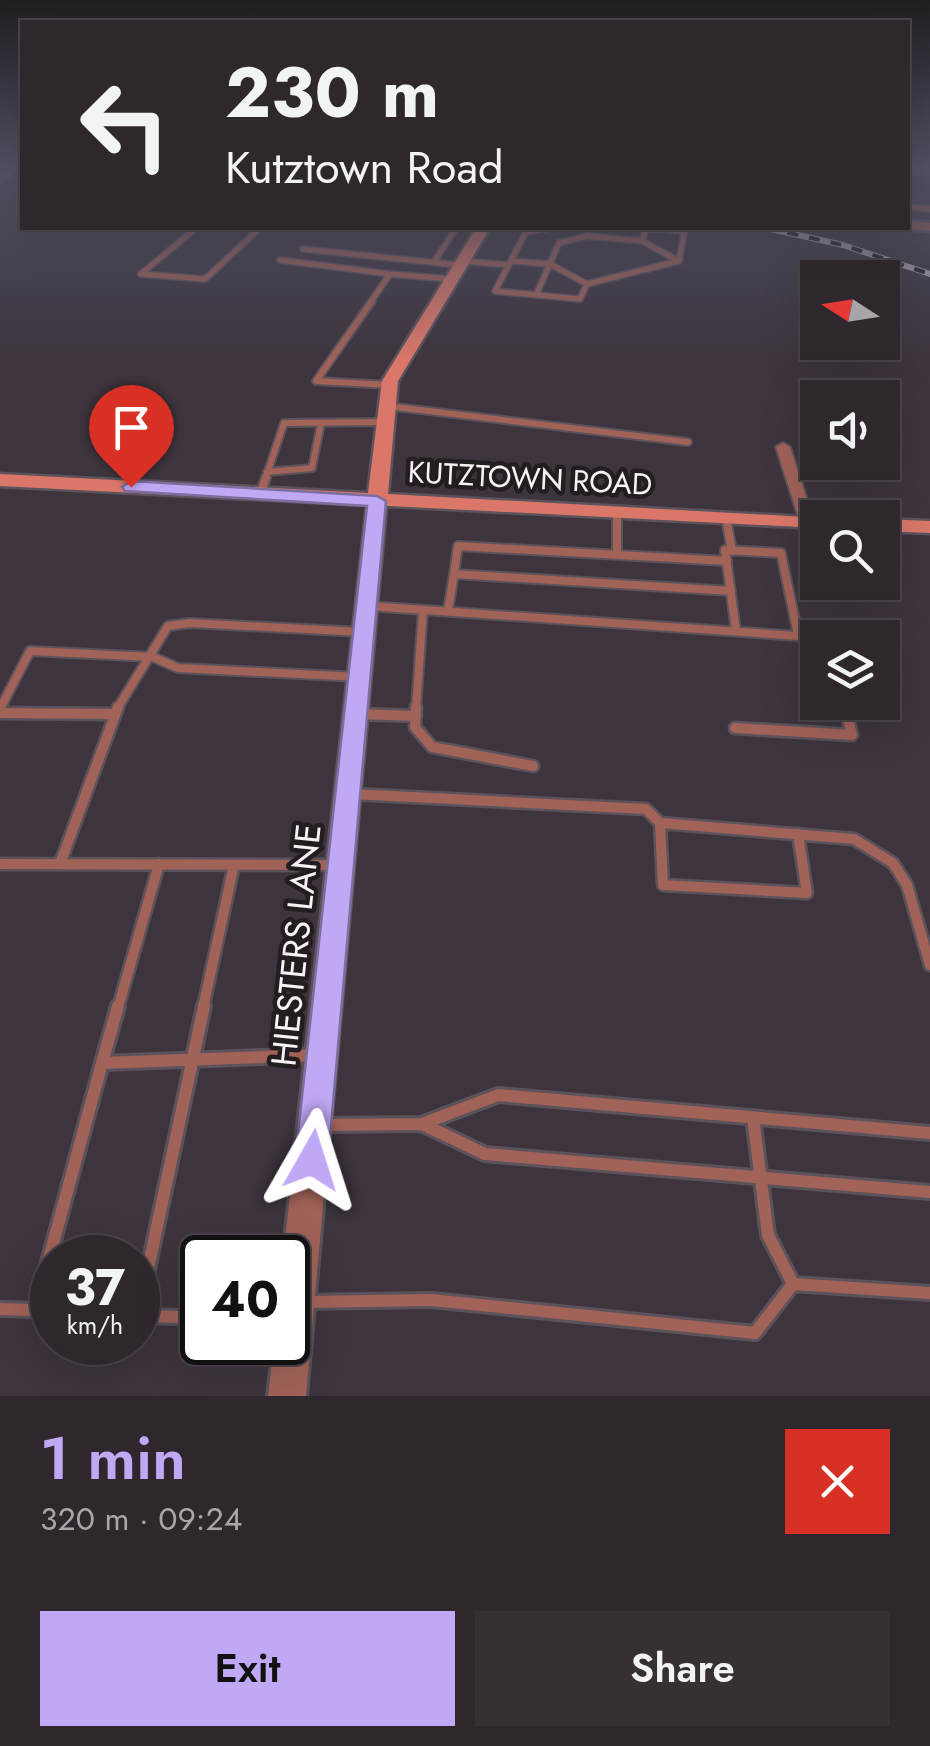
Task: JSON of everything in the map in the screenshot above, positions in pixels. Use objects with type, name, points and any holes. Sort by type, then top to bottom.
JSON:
[{"type":"main road","points":[[377,501],[390,386],[481,231]]},
{"type":"main road","name":"KUTZTOWN ROAD","points":[[0,480],[800,521]]},
{"type":"main road","points":[[900,526],[930,527]]},
{"type":"street","points":[[783,447],[803,500]]},
{"type":"street","name":"HIESTERS LANE","points":[[304,1235],[377,501]]},
{"type":"street","name":"HIESTERS LANE","points":[[287,1396],[290,1365]]},
{"type":"lane","points":[[192,231],[141,274],[205,279],[257,231]]},
{"type":"lane","points":[[434,262],[454,231]]},
{"type":"lane","points":[[531,231],[526,232],[496,291],[580,299],[586,284]]},
{"type":"lane","points":[[556,231],[572,240]]},
{"type":"lane","points":[[642,241],[644,231]]},
{"type":"lane","points":[[678,260],[685,231]]},
{"type":"lane","points":[[280,260],[390,274],[457,269],[555,253],[587,235],[642,241],[678,260]]},
{"type":"lane","points":[[519,247],[528,247],[519,247]]},
{"type":"lane","points":[[303,249],[434,262],[457,269]]},
{"type":"lane","points":[[555,253],[547,249],[586,284]]},
{"type":"lane","points":[[536,295],[555,253]]},
{"type":"lane","points":[[586,284],[678,260]]},
{"type":"lane","points":[[390,274],[316,381],[390,386]]},
{"type":"lane","points":[[260,495],[284,423],[321,423],[386,414],[688,442]]},
{"type":"lane","points":[[268,469],[302,472],[315,455],[321,423]]},
{"type":"lane","points":[[309,435],[319,435]]},
{"type":"lane","points":[[278,436],[290,436]]},
{"type":"lane","points":[[275,445],[287,445]]},
{"type":"lane","points":[[307,445],[316,445]]},
{"type":"lane","points":[[304,455],[315,455]]},
{"type":"lane","points":[[272,456],[286,456]]},
{"type":"lane","points":[[268,469],[283,466]]},
{"type":"lane","points":[[617,512],[617,555]]},
{"type":"lane","points":[[726,518],[732,550]]},
{"type":"lane","points":[[448,611],[458,546],[726,561]]},
{"type":"lane","points":[[60,864],[114,714],[153,657],[168,626],[190,622],[366,619],[423,610],[448,611],[736,631],[798,635],[781,553],[725,550],[736,631]]},
{"type":"lane","points":[[454,574],[730,592]]},
{"type":"lane","points":[[423,610],[414,727],[432,747],[533,766]]},
{"type":"lane","points":[[114,714],[0,711],[30,650],[153,657],[178,668],[362,677]]},
{"type":"lane","points":[[358,714],[416,716]]},
{"type":"lane","points":[[734,728],[852,736],[848,720]]},
{"type":"lane","points":[[350,794],[423,802],[646,810],[660,823],[854,839],[893,863],[907,886],[930,965]]},
{"type":"lane","points":[[660,823],[663,884],[808,893],[798,834]]},
{"type":"lane","points":[[0,864],[342,865]]},
{"type":"lane","points":[[55,1235],[159,864]]},
{"type":"lane","points":[[155,1235],[234,864]]},
{"type":"lane","points":[[102,1063],[323,1055]]},
{"type":"lane","points":[[315,1125],[422,1124],[498,1095],[930,1133]]},
{"type":"lane","points":[[753,1118],[768,1234],[793,1284]]},
{"type":"lane","points":[[422,1124],[485,1154],[930,1192]]},
{"type":"lane","points":[[310,1302],[431,1300],[755,1333],[793,1284]]},
{"type":"lane","points":[[793,1284],[930,1293]]},
{"type":"lane","points":[[0,1308],[30,1310]]},
{"type":"railway","points":[[780,231],[843,245],[930,274]]},
{"type":"route","points":[[131,487],[377,501],[312,1160]]}]
